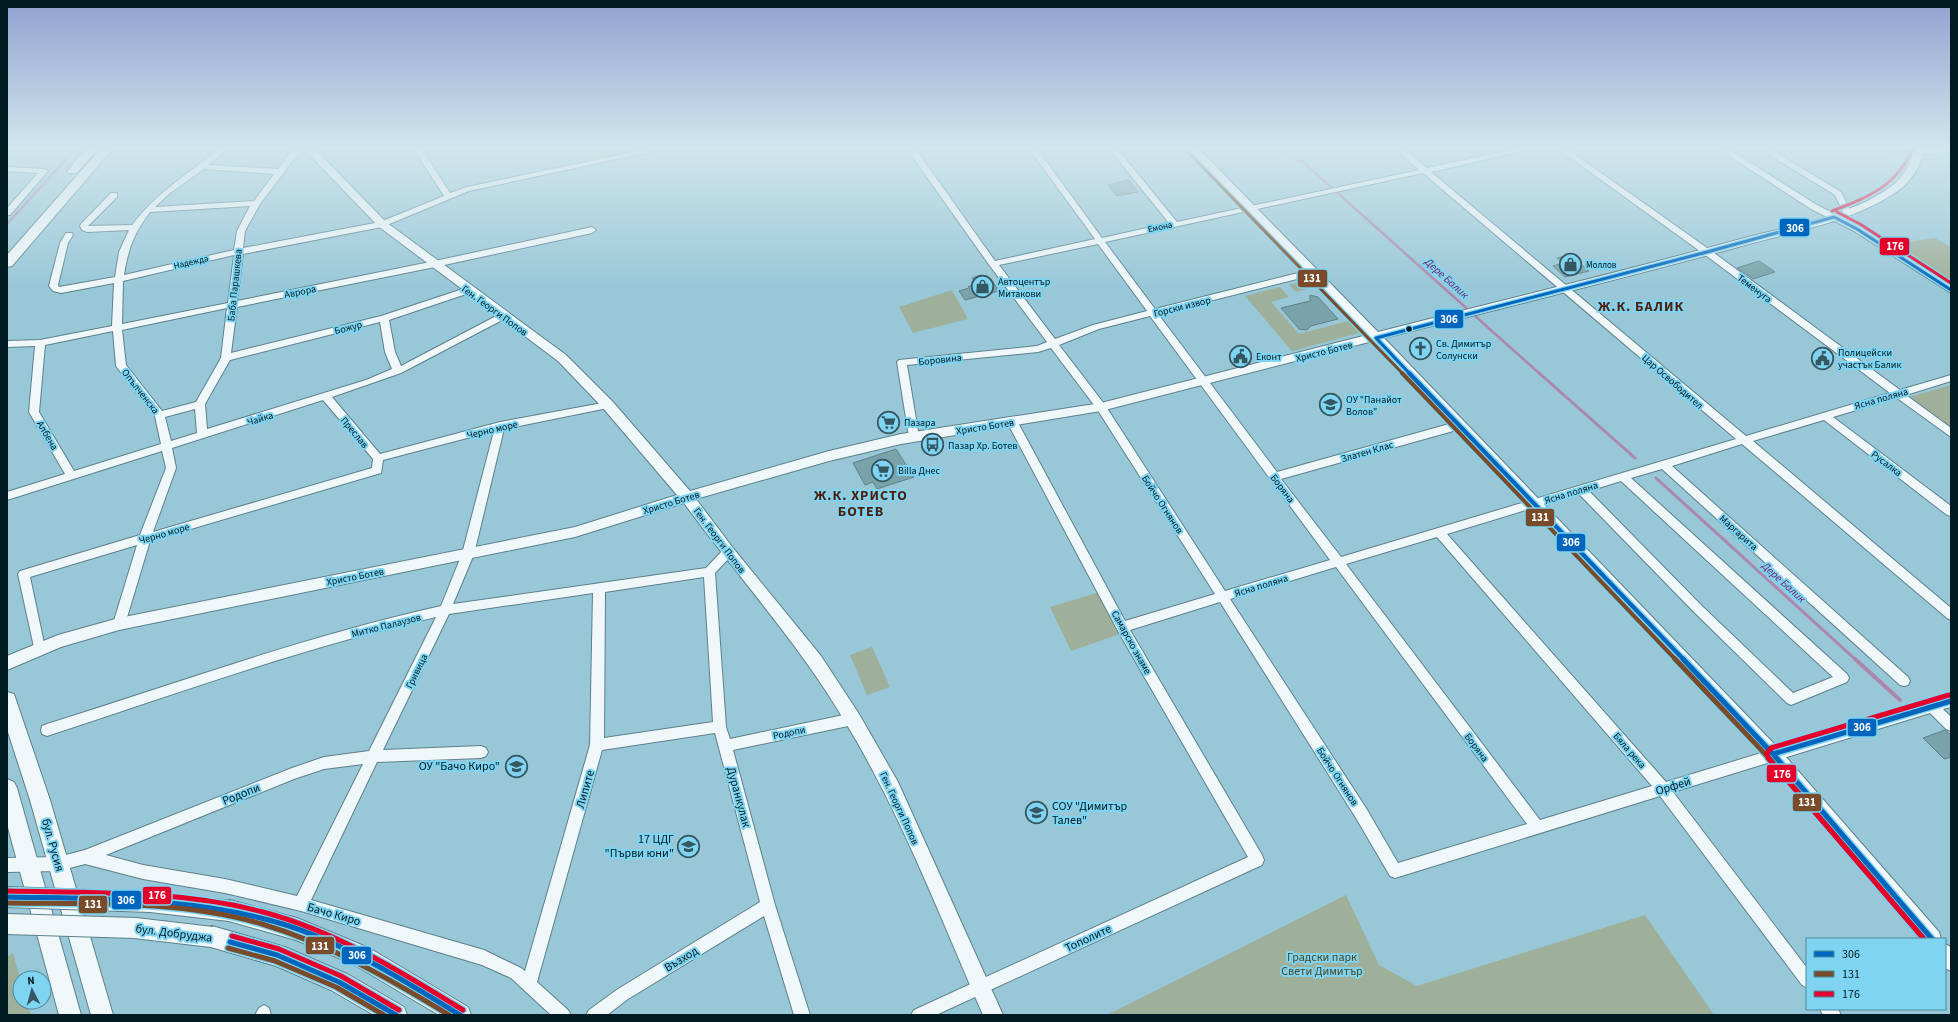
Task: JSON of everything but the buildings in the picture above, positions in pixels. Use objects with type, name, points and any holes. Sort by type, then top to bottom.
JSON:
[{"type":"main road","points":[[7,247],[53,194]]},
{"type":"main road","points":[[7,263],[67,194]]},
{"type":"main road","name":"бул. Русия","points":[[7,700],[58,864],[102,1015]]},
{"type":"main road","points":[[7,788],[70,1015]]},
{"type":"main road","points":[[7,897],[151,902],[230,911],[297,929],[361,956],[460,1015]]},
{"type":"main road","name":"бул. Добруджа","points":[[7,924],[135,928],[212,937],[277,955],[339,982],[396,1015]]},
{"type":"street","points":[[7,213],[24,194]]},
{"type":"street","name":"Опълченска","points":[[119,624],[145,538],[171,468],[160,415],[121,366],[117,327],[119,280],[123,252],[134,227],[147,210],[164,194]]},
{"type":"street","name":"Баба Парашкева","points":[[200,404],[226,358],[233,304],[237,252],[241,231],[256,203],[263,194]]},
{"type":"street","name":"Ген. Георги Попов","points":[[352,194],[382,224],[503,316],[562,358],[608,405],[687,497],[728,552],[815,661],[854,719],[892,788],[993,1015]]},
{"type":"street","name":"Надежда","points":[[69,235],[64,243],[55,279],[54,286],[56,289],[60,290],[119,280],[237,252],[382,224],[455,194]]},
{"type":"street","name":"Бойчо Огнянов","points":[[943,194],[993,264],[1100,407],[1361,813],[1395,871]]},
{"type":"street","name":"Боряна","points":[[1066,194],[1202,381],[1537,827]]},
{"type":"street","points":[[1150,194],[1174,224]]},
{"type":"street","points":[[1237,194],[1314,272],[1773,754],[1931,938]]},
{"type":"street","name":"Емона","points":[[993,264],[1314,194]]},
{"type":"street","name":"Цар Освободител","points":[[1452,194],[1951,615]]},
{"type":"street","name":"Теменуга","points":[[1625,194],[1707,252],[1951,433]]},
{"type":"street","points":[[1793,194],[1814,207],[1857,229],[1951,290]]},
{"type":"street","points":[[1837,194],[1847,212]]},
{"type":"street","name":"Христо Ботев","points":[[7,669],[14,660],[39,648],[119,624],[575,532],[687,497],[823,458],[914,437],[1100,407],[1376,338],[1707,252],[1834,217],[1869,204],[1887,194]]},
{"type":"street","points":[[114,195],[84,226],[85,228],[134,227]]},
{"type":"street","points":[[147,210],[256,203]]},
{"type":"street","name":"Аврора","points":[[7,344],[40,342],[117,327],[435,264],[592,230]]},
{"type":"street","name":"Горски извор","points":[[1052,343],[1081,331],[1314,272]]},
{"type":"street","name":"Божур","points":[[226,358],[384,318],[469,290]]},
{"type":"street","name":"Чайка","points":[[7,496],[326,397],[398,371],[503,316]]},
{"type":"street","points":[[384,318],[390,352],[398,371]]},
{"type":"street","name":"Албена","points":[[40,342],[34,412],[72,476]]},
{"type":"street","name":"Боровина","points":[[914,437],[902,362],[1038,349],[1052,343]]},
{"type":"street","name":"Ясна поляна","points":[[1122,627],[1951,378]]},
{"type":"street","name":"Преслав","points":[[326,397],[377,464]]},
{"type":"street","points":[[160,415],[200,404],[202,436]]},
{"type":"street","name":"Черно море","points":[[39,648],[24,574],[145,538],[500,426],[608,405]]},
{"type":"street","name":"Русалка","points":[[1824,415],[1951,512]]},
{"type":"street","name":"Самарско знаме","points":[[1012,422],[1122,627],[1257,860]]},
{"type":"street","name":"Златен Клас","points":[[1274,477],[1460,425]]},
{"type":"street","name":"Гривица","points":[[301,904],[445,610],[468,554],[500,426]]},
{"type":"street","name":"Маргарита","points":[[1663,464],[1904,681]]},
{"type":"street","points":[[1581,489],[1698,609],[1791,699],[1843,678],[1623,477]]},
{"type":"street","name":"Бяла река","points":[[1439,532],[1663,789],[1806,979]]},
{"type":"street","points":[[709,572],[728,552]]},
{"type":"street","name":"Митко Палаузов","points":[[47,730],[327,640],[383,624],[445,610],[709,572]]},
{"type":"street","name":"Дуранкулак","points":[[709,572],[720,727],[768,905],[802,1015]]},
{"type":"street","name":"Липите","points":[[529,985],[597,745],[599,588]]},
{"type":"street","name":"Орфей","points":[[1395,871],[1773,754],[1951,701]]},
{"type":"street","points":[[1932,707],[1951,725]]},
{"type":"street","name":"Родопи","points":[[725,746],[854,719]]},
{"type":"street","points":[[597,745],[720,727]]},
{"type":"street","name":"Родопи","points":[[7,865],[58,864],[85,857],[324,762],[374,756],[481,752]]},
{"type":"street","name":"Бачо Киро","points":[[85,857],[143,872],[224,886],[301,904],[484,958],[516,973],[563,1015]]},
{"type":"street","name":"Тополите","points":[[918,1015],[1257,860]]},
{"type":"street","name":"Възход","points":[[594,1015],[623,994],[768,905]]},
{"type":"green space","points":[[1935,238],[1951,247],[1951,282],[1892,244]]},
{"type":"green space","points":[[1312,279],[1319,286],[1296,292],[1289,285]]},
{"type":"green space","points":[[1280,287],[1289,297],[1271,302],[1299,334],[1352,320],[1363,332],[1292,351],[1245,296]]},
{"type":"green space","points":[[952,290],[968,319],[913,333],[899,307]]},
{"type":"green space","points":[[1951,385],[1951,427],[1909,397]]},
{"type":"green space","points":[[1100,592],[1123,633],[1071,651],[1050,607]]},
{"type":"green space","points":[[872,647],[890,687],[867,695],[850,655]]},
{"type":"green space","name":"Градски парк Свети Димитър","points":[[1346,895],[1379,965],[1417,986],[1645,915],[1714,1015],[1107,1015]]},
{"type":"green space","points":[[13,953],[18,970],[12,970],[12,1010],[29,1010],[31,1015],[7,1015],[7,957]]},
{"type":"waterway","points":[[7,224],[35,194]]},
{"type":"waterway","name":"Дере Балик","points":[[1339,194],[1540,374]]},
{"type":"waterway","name":"Дере Балик","points":[[1539,373],[1635,458]]},
{"type":"waterway","name":"Дере Балик","points":[[1656,478],[1856,660]]},
{"type":"waterway","name":"Дере Балик","points":[[1855,659],[1900,700]]},
{"type":"transit line","name":"131","points":[[1229,194],[1310,276],[1769,758],[1923,938]]},
{"type":"transit line","name":"176","points":[[1832,211],[1873,194]]},
{"type":"transit line","name":"176","points":[[1837,212],[1860,224],[1951,283]]},
{"type":"transit line","name":"306","points":[[1931,938],[1773,754],[1376,338],[1707,252],[1834,217],[1857,229],[1951,290]]},
{"type":"transit line","name":"176","points":[[1923,938],[1768,758],[1767,753],[1771,748],[1949,695]]},
{"type":"transit line","name":"306","points":[[1773,754],[1951,701]]},
{"type":"transit line","name":"176","points":[[7,891],[168,896],[232,905],[263,912],[290,920],[341,941],[391,967],[463,1010]]},
{"type":"transit line","name":"306","points":[[7,897],[134,900],[197,906],[260,918],[313,935],[338,946],[388,972],[460,1015]]},
{"type":"transit line","name":"131","points":[[7,903],[103,904],[167,908],[199,911],[261,924],[310,941],[358,963],[449,1015]]},
{"type":"transit line","name":"176","points":[[232,936],[279,949],[341,976],[399,1010]]},
{"type":"transit line","name":"306","points":[[230,942],[277,955],[339,982],[396,1015]]},
{"type":"transit line","name":"131","points":[[228,948],[275,961],[336,987],[384,1015]]},
{"type":"place","name":"Моллов","points":[[1570,265]]},
{"type":"place","name":"Автоцентър Митакови","points":[[982,287]]},
{"type":"place","name":"Св. Димитър Солунски","points":[[1421,349]]},
{"type":"place","name":"Еконт","points":[[1240,356]]},
{"type":"place","name":"Полицейски участък Балик","points":[[1822,358]]},
{"type":"place","name":"ОУ \"Панайот Волов\"","points":[[1330,405]]},
{"type":"place","name":"Пазара","points":[[888,422]]},
{"type":"place","name":"Пазар Хр. Ботев","points":[[932,445]]},
{"type":"place","name":"Billa Днес","points":[[883,470]]},
{"type":"place","name":"ОУ \"Бачо Киро\"","points":[[516,766]]},
{"type":"place","name":"СОУ \"Димитър Талев\"","points":[[1037,813]]},
{"type":"place","name":"17 ЦДГ \"Първи юни\"","points":[[689,846]]},
{"type":"district","name":"Ж.К. БАЛИК","points":[[1641,306]]},
{"type":"district","name":"Ж.К. ХРИСТО БОТЕВ","points":[[861,504]]}]
